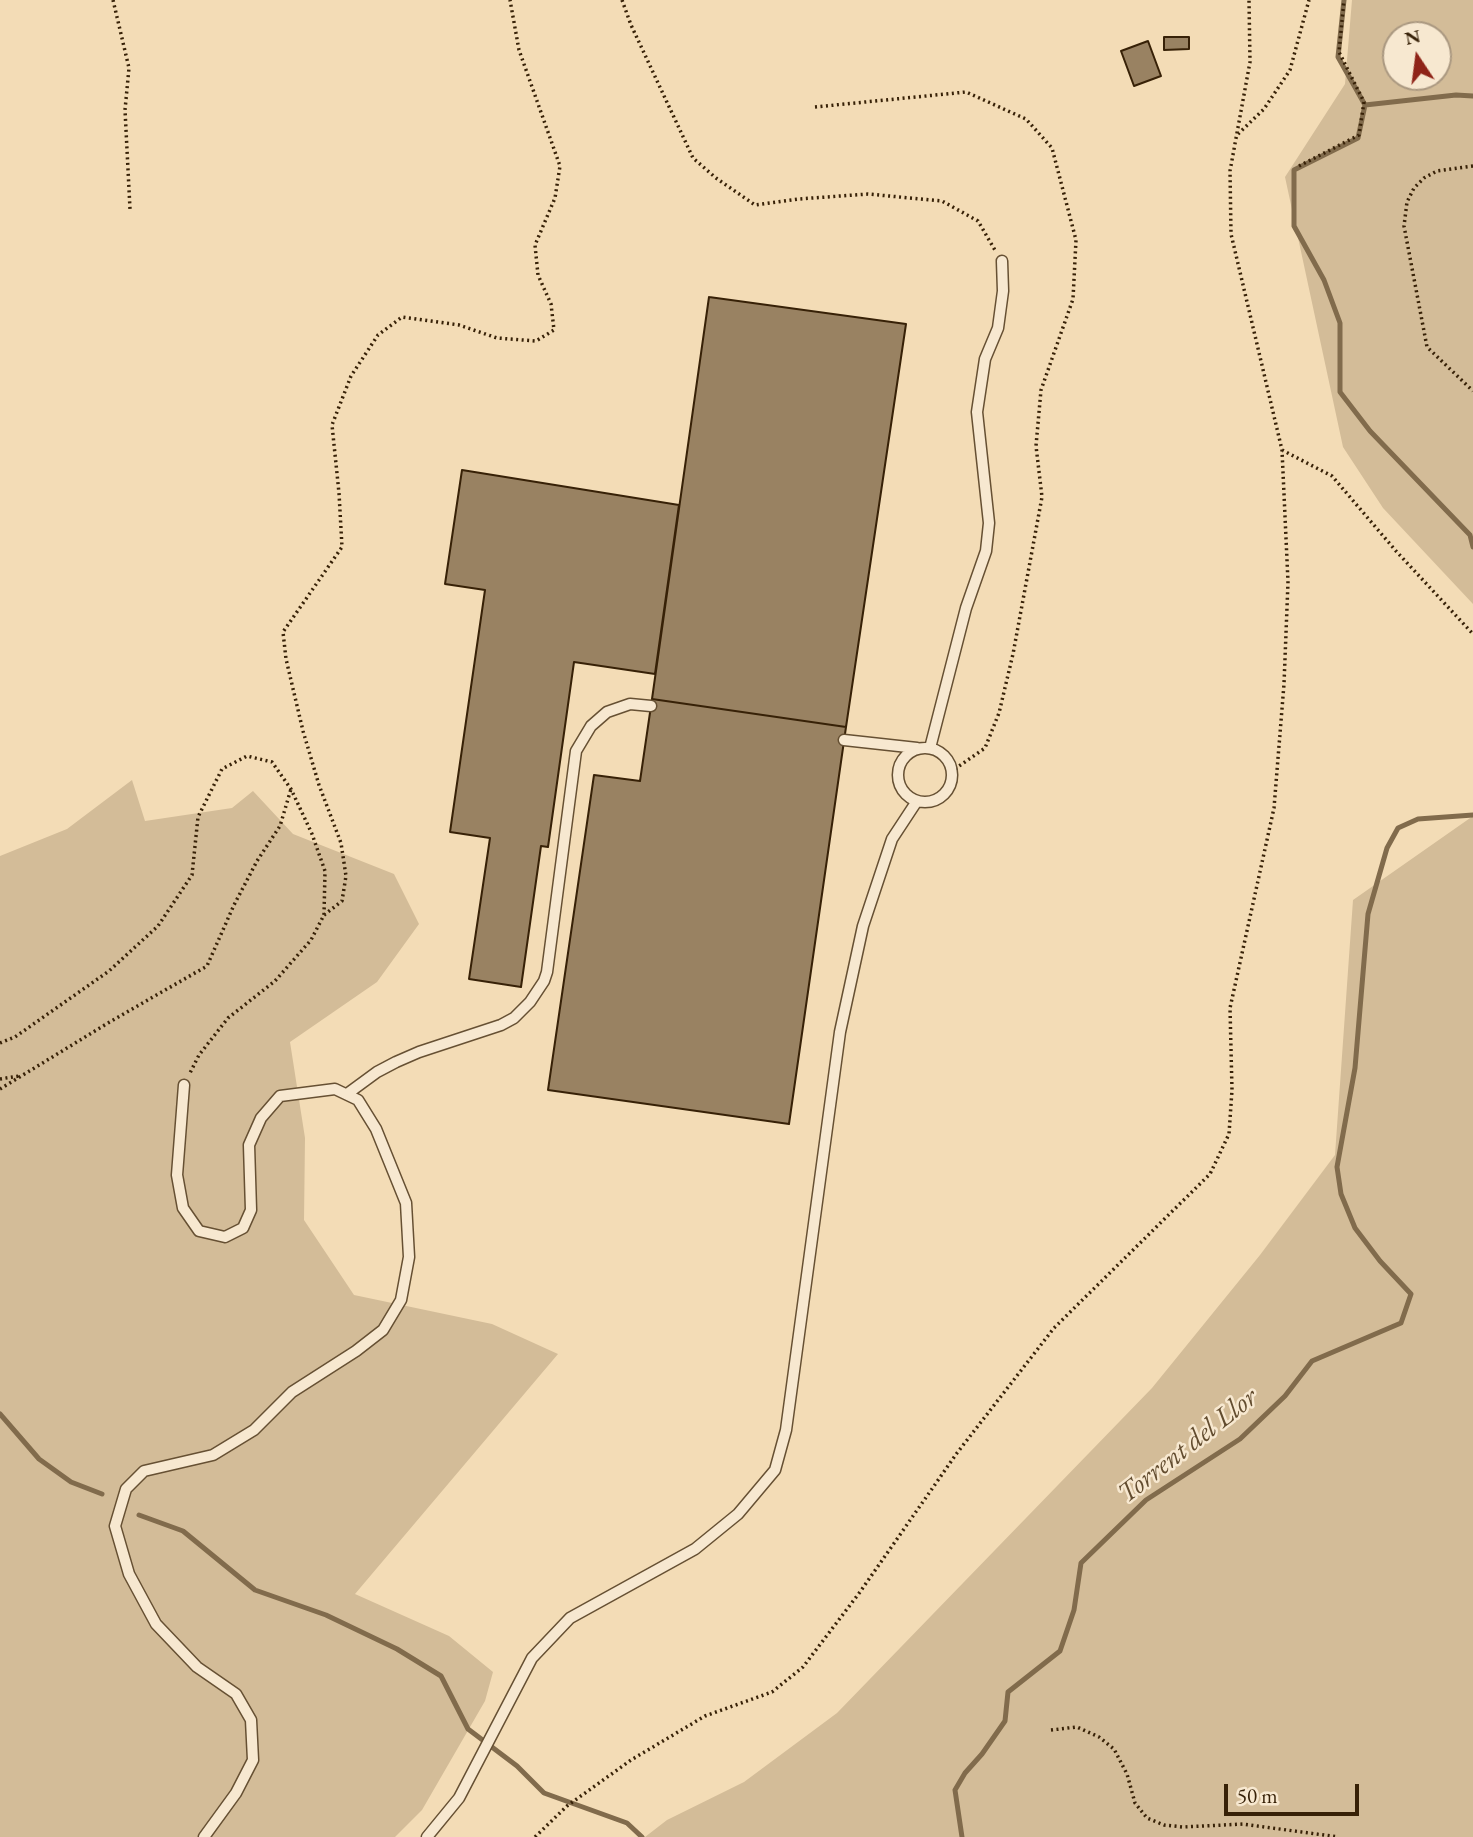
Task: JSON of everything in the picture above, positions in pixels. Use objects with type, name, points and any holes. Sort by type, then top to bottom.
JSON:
[{"type":"lane","points":[[930,748],[966,608],[986,551],[989,523],[977,412],[985,359],[998,328],[1003,291],[1002,261]]},
{"type":"lane","points":[[347,1094],[396,1062],[501,1025],[514,1018],[530,1002],[547,972],[576,751],[591,726],[607,712],[630,704],[651,706]]},
{"type":"lane","points":[[844,740],[930,748],[945,756],[952,771],[948,789],[943,796],[926,802],[917,801],[902,791],[897,775],[903,758],[917,748]]},
{"type":"lane","points":[[427,1837],[459,1798],[532,1658],[570,1618],[695,1549],[738,1514],[775,1470],[786,1430],[840,1032],[863,926],[892,839],[917,801]]},
{"type":"lane","points":[[184,1085],[177,1175],[183,1208],[199,1231],[225,1237],[243,1228],[251,1210],[249,1145],[261,1118],[280,1096],[335,1088],[358,1100],[376,1129],[406,1203],[409,1257],[401,1300],[383,1330],[356,1351],[292,1392],[254,1430],[213,1455],[145,1471],[125,1489],[115,1526],[129,1574],[156,1624],[197,1667],[236,1695],[251,1720],[253,1760],[236,1793],[204,1837]]},
{"type":"path","points":[[113,0],[129,68],[125,110],[130,209]]},
{"type":"path","points":[[184,1085],[199,1055],[228,1018],[275,981],[311,940],[324,915],[342,901],[346,876],[341,843],[303,732],[286,659],[283,632],[342,547],[332,425],[351,376],[377,335],[402,317],[459,325],[498,338],[536,341],[554,330],[551,304],[538,275],[535,244],[555,198],[560,166],[519,50],[510,0]]},
{"type":"path","points":[[622,0],[693,158],[755,205],[868,194],[942,201],[978,221],[1002,261]]},
{"type":"path","points":[[535,1837],[567,1806],[631,1760],[705,1716],[772,1692],[803,1667],[957,1453],[1054,1328],[1210,1174],[1229,1134],[1232,1090],[1230,1008],[1274,808],[1284,684],[1288,582],[1282,450],[1231,234],[1230,170],[1250,62],[1249,0]]},
{"type":"path","points":[[1237,135],[1264,109],[1290,70],[1309,0]]},
{"type":"path","points":[[1298,166],[1359,135],[1364,102],[1339,52],[1344,0]]},
{"type":"path","points":[[814,107],[966,92],[1026,119],[1052,148],[1076,240],[1073,299],[1041,390],[1036,446],[1042,497],[1013,654],[999,713],[985,748],[952,771]]},
{"type":"path","points":[[1473,166],[1437,171],[1423,178],[1407,202],[1404,226],[1427,347],[1473,391]]},
{"type":"path","points":[[1282,450],[1332,476],[1396,551],[1473,634]]},
{"type":"path","points":[[0,1043],[15,1037],[109,971],[158,926],[192,875],[198,817],[222,769],[247,757],[272,762],[291,789],[312,834],[324,871],[324,915]]},
{"type":"path","points":[[0,1089],[207,967],[234,905],[257,861],[280,826],[291,789]]},
{"type":"path","points":[[0,1079],[24,1075]]},
{"type":"path","points":[[1051,1730],[1077,1727],[1098,1737],[1114,1749],[1128,1774],[1135,1803],[1147,1818],[1164,1825],[1183,1827],[1243,1824],[1338,1837]]},
{"type":"shaded area","points":[[1352,0],[1473,0],[1473,604],[1383,508],[1343,447],[1285,177],[1345,84]]},
{"type":"shaded area","points":[[132,780],[145,821],[232,808],[253,791],[293,834],[394,874],[419,924],[377,982],[290,1042],[305,1138],[304,1220],[354,1295],[492,1324],[558,1354],[355,1594],[449,1636],[493,1672],[485,1701],[422,1810],[395,1837],[0,1837],[0,856],[67,829]]},
{"type":"shaded area","points":[[1473,816],[1473,1837],[645,1837],[667,1820],[744,1782],[837,1713],[1152,1388],[1260,1255],[1335,1155],[1353,900]]},
{"type":"building","points":[[1164,37],[1189,37],[1189,49],[1164,50]]},
{"type":"building","points":[[1148,41],[1161,76],[1134,86],[1121,51]]},
{"type":"building","points":[[709,297],[906,324],[846,727],[652,699]]},
{"type":"building","points":[[462,470],[679,505],[655,674],[574,662],[548,847],[541,846],[521,987],[469,979],[490,838],[450,832],[485,590],[445,584]]},
{"type":"building","points":[[652,699],[846,727],[789,1124],[548,1090],[594,775],[640,781]]},
{"type":"waterway","name":"Torrent del Llor","points":[[1344,0],[1338,57],[1365,105],[1358,138],[1294,170],[1294,226],[1324,280],[1340,323],[1340,392],[1370,431],[1470,535],[1473,547]]},
{"type":"waterway","points":[[1365,105],[1456,95],[1473,96]]},
{"type":"waterway","name":"Torrent del Llor","points":[[962,1837],[955,1790],[1005,1721],[1008,1692],[1060,1651],[1074,1610],[1081,1563],[1146,1500],[1240,1439],[1285,1396],[1312,1361],[1401,1323],[1411,1294],[1380,1261],[1355,1228],[1341,1194],[1337,1167],[1355,1068],[1368,914],[1387,848],[1398,828],[1418,819],[1473,815]]},
{"type":"waterway","points":[[0,1414],[39,1459],[71,1482],[102,1494]]},
{"type":"waterway","points":[[139,1515],[183,1531],[255,1590],[326,1615],[397,1649],[441,1676],[468,1729],[517,1766],[544,1793],[627,1823],[642,1837]]}]
